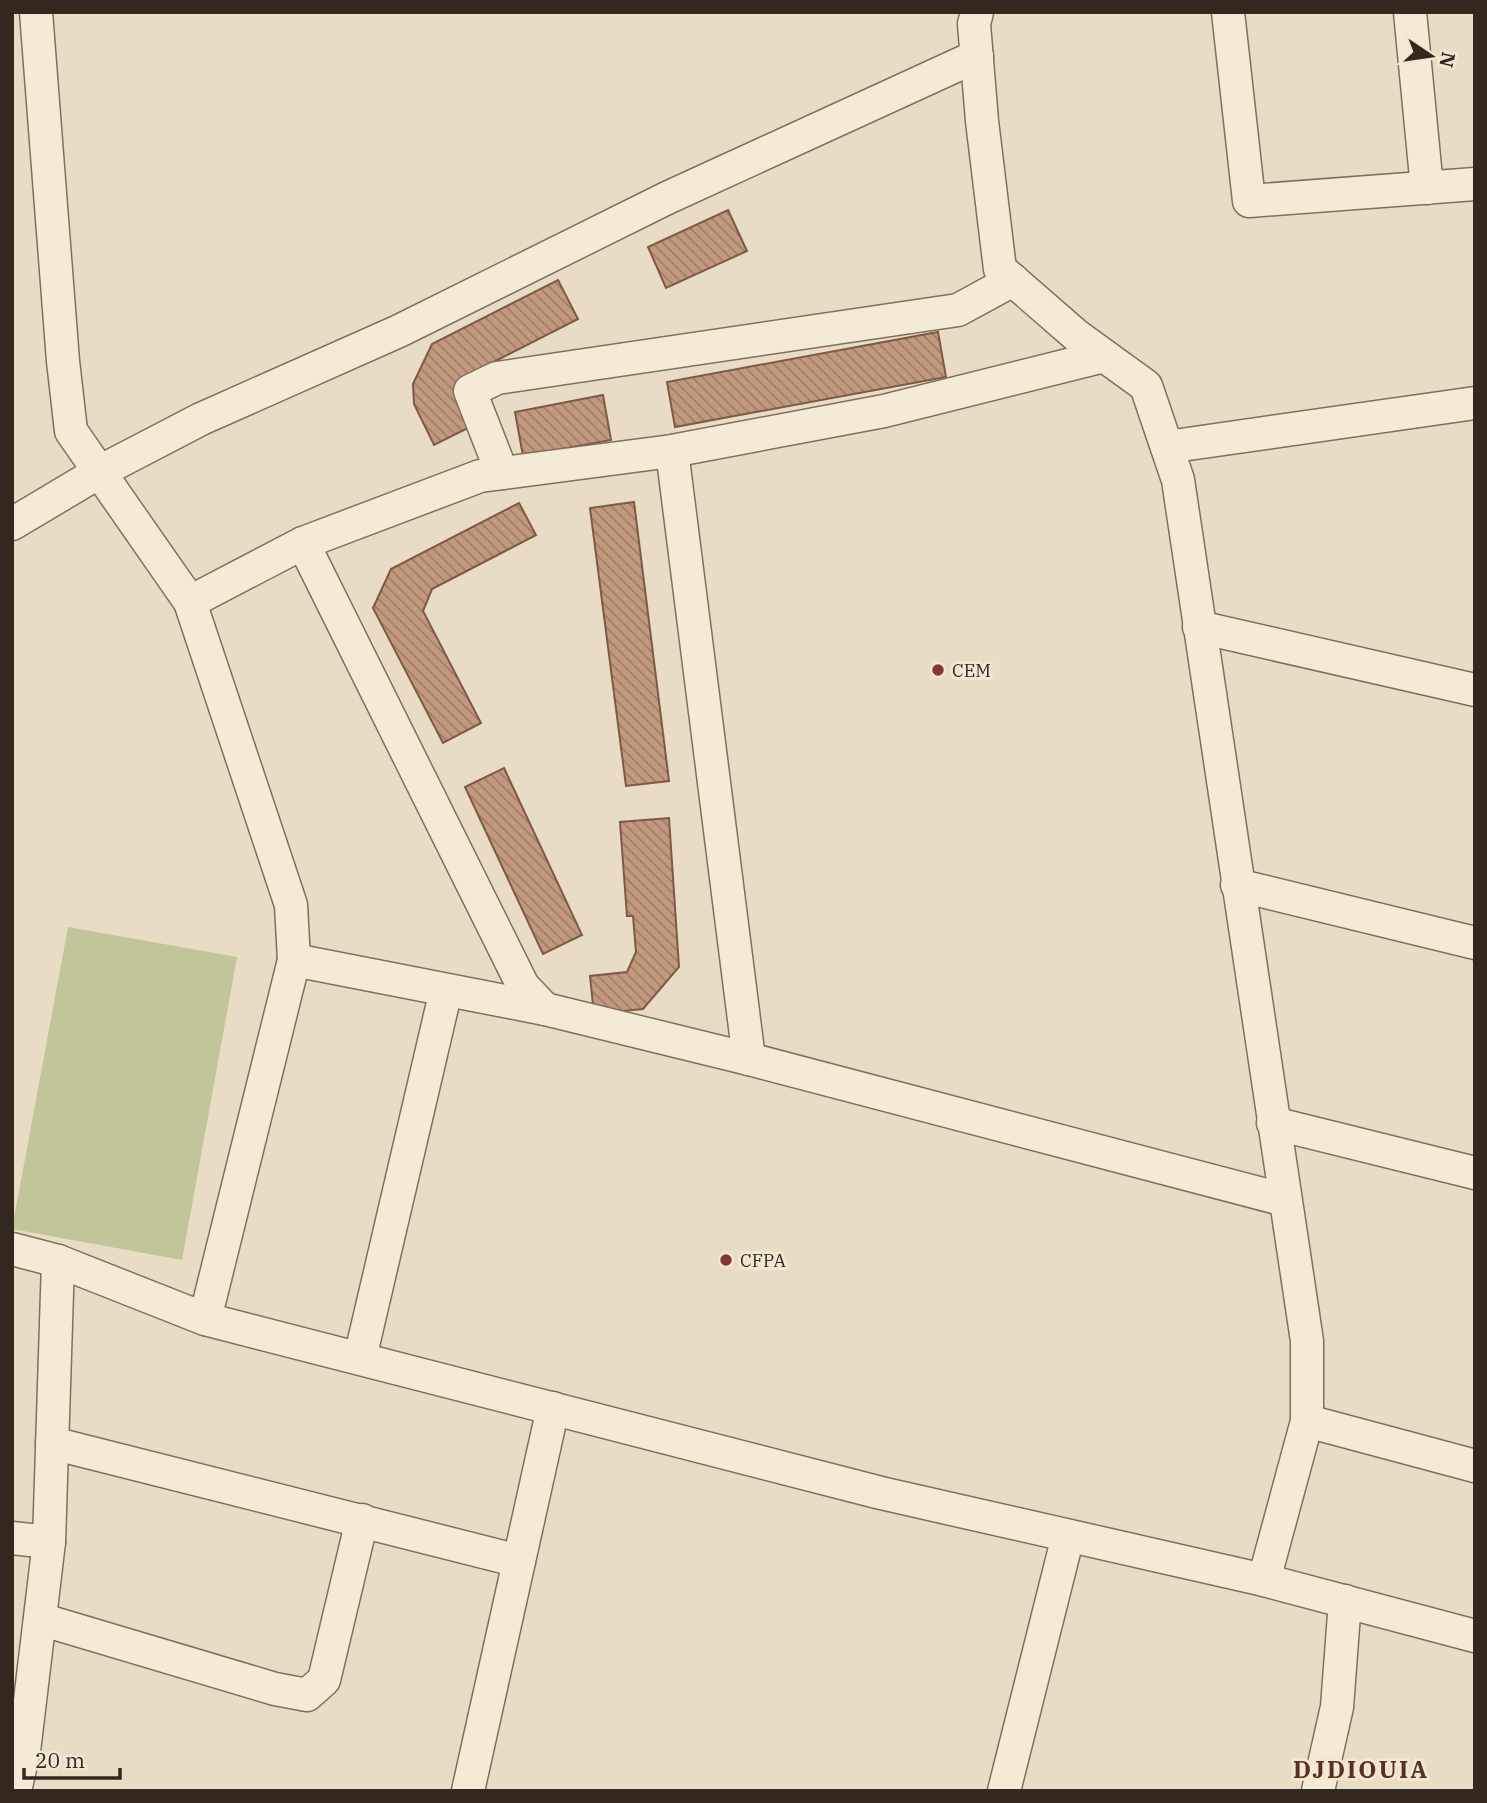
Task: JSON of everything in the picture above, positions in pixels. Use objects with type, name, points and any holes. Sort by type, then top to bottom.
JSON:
[{"type":"street","points":[[977,12],[974,24],[1000,269],[1104,356],[1146,386],[1178,480],[1307,1341],[1307,1421],[1264,1580]]},
{"type":"street","points":[[1228,12],[1249,201],[1475,184]]},
{"type":"street","points":[[1410,12],[1427,188]]},
{"type":"street","points":[[44,15],[71,431],[190,602],[291,905],[293,960],[205,1319]]},
{"type":"street","points":[[12,524],[101,471],[201,419],[399,331],[667,198],[977,56]]},
{"type":"street","points":[[502,473],[470,391],[497,378],[958,310],[1013,280]]},
{"type":"street","points":[[190,602],[303,543],[480,476],[672,451],[884,411],[1104,356]]},
{"type":"street","points":[[1167,447],[1475,403]]},
{"type":"street","points":[[672,451],[749,1059]]},
{"type":"street","points":[[303,543],[523,986],[545,1009]]},
{"type":"street","points":[[1199,627],[1475,690]]},
{"type":"street","points":[[1237,885],[1475,943]]},
{"type":"street","points":[[293,960],[545,1009],[749,1059],[1285,1200]]},
{"type":"street","points":[[360,1358],[446,990]]},
{"type":"street","points":[[1273,1123],[1475,1173]]},
{"type":"street","points":[[12,1249],[58,1261],[205,1319],[881,1493],[1264,1580],[1475,1636]]},
{"type":"street","points":[[15,1791],[24,1751],[49,1542],[58,1261]]},
{"type":"street","points":[[468,1791],[553,1408]]},
{"type":"street","points":[[1307,1421],[1475,1466]]},
{"type":"street","points":[[52,1443],[519,1561]]},
{"type":"street","points":[[40,1619],[275,1689],[307,1695],[324,1680],[362,1520]]},
{"type":"street","points":[[1004,1791],[1068,1536]]},
{"type":"street","points":[[12,1538],[49,1542]]},
{"type":"street","points":[[1318,1791],[1337,1707],[1345,1601]]},
{"type":"green space","points":[[68,927],[237,957],[182,1260],[12,1229]]},
{"type":"building","points":[[728,210],[747,251],[666,288],[648,247]]},
{"type":"building","points":[[558,280],[578,319],[458,380],[454,393],[470,427],[434,445],[414,404],[413,384],[432,344]]},
{"type":"building","points":[[938,332],[946,377],[675,427],[667,382]]},
{"type":"building","points":[[603,395],[611,440],[523,456],[515,412]]},
{"type":"building","points":[[634,502],[669,781],[626,786],[590,508]]},
{"type":"building","points":[[519,503],[536,535],[432,589],[423,611],[481,723],[443,743],[373,608],[391,569]]},
{"type":"building","points":[[504,768],[582,935],[543,954],[465,787]]},
{"type":"building","points":[[669,818],[679,967],[643,1009],[594,1014],[590,976],[627,972],[636,952],[633,916],[627,916],[620,822]]},
{"type":"place","name":"CEM","points":[[938,670]]},
{"type":"place","name":"CFPA","points":[[726,1260]]},
{"type":"district","name":"DJDIOUIA","points":[[1361,1769]]}]
